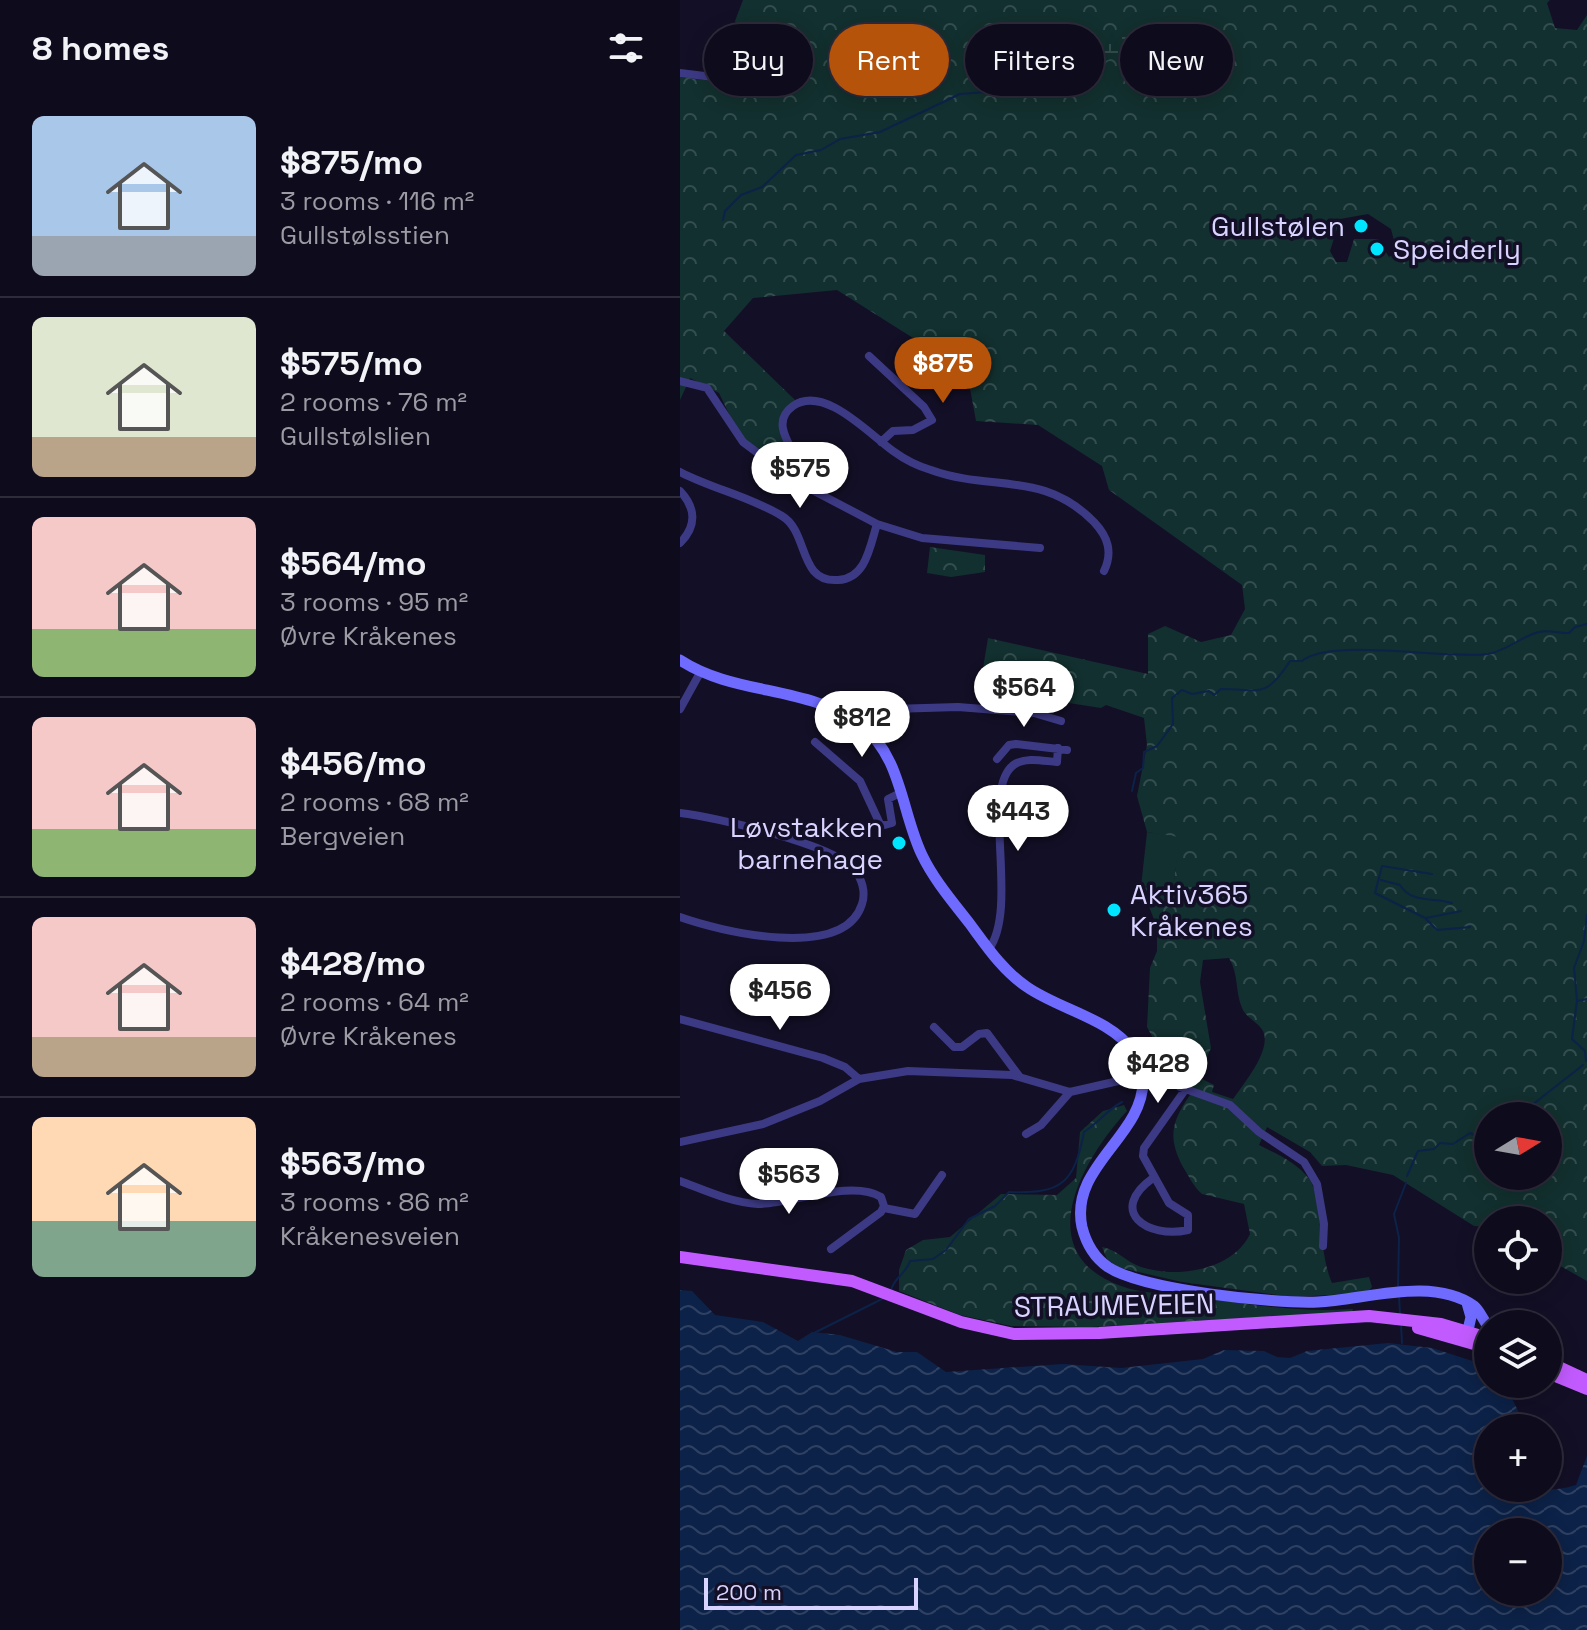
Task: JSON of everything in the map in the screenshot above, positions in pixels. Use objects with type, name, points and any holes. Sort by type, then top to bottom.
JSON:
[{"type":"main road","points":[[680,660],[701,671],[841,712],[874,737],[889,759],[923,858],[989,949],[1028,988],[1103,1026],[1130,1054],[1141,1103],[1091,1174],[1080,1204],[1082,1227],[1089,1246],[1101,1261],[1117,1272],[1168,1285],[1274,1301],[1317,1302],[1416,1292],[1452,1297],[1478,1310]]},
{"type":"main road","points":[[1130,1054],[1134,1075]]},
{"type":"main road","name":"STRAUMEVEIEN","points":[[680,1257],[852,1281],[961,1322],[1014,1334],[1066,1335],[1369,1316],[1468,1330],[1474,1335]]},
{"type":"main road","points":[[1467,1303],[1471,1317],[1468,1330]]},
{"type":"main road","name":"STRAUMEVEIEN","points":[[1320,1321],[1403,1326],[1474,1341]]},
{"type":"main road","points":[[1562,1368],[1587,1380]]},
{"type":"main road","points":[[1562,1379],[1587,1389]]},
{"type":"street","points":[[680,73],[704,76]]},
{"type":"street","points":[[869,356],[924,407],[932,420],[913,430],[893,431],[881,442]]},
{"type":"street","points":[[680,381],[707,388],[743,442],[795,481],[877,524],[954,543],[1040,548]]},
{"type":"street","points":[[795,481],[799,465],[783,434],[787,411],[797,403],[831,406],[907,461],[931,471],[955,477],[1021,483],[1046,489],[1075,503],[1104,533],[1109,546],[1104,571]]},
{"type":"street","points":[[680,472],[784,517],[797,533],[809,566],[824,579],[842,580],[862,568],[877,524]]},
{"type":"street","points":[[680,491],[690,501],[693,523],[680,543]]},
{"type":"street","points":[[680,709],[701,671]]},
{"type":"street","points":[[874,737],[892,709],[958,707],[1034,713],[1061,721]]},
{"type":"street","points":[[815,742],[860,781],[881,826],[892,823],[888,799],[902,792]]},
{"type":"street","points":[[989,949],[1001,921],[1003,907],[1000,803],[1004,778],[1015,764],[1024,761],[1057,762],[1062,749],[1009,745],[997,759]]},
{"type":"street","points":[[680,813],[825,851],[853,868],[863,894],[858,912],[845,924],[804,936],[770,939],[735,934],[680,917]]},
{"type":"street","points":[[680,1019],[823,1058],[845,1067],[859,1079]]},
{"type":"street","points":[[934,1027],[954,1047],[962,1047],[985,1032],[1019,1076]]},
{"type":"street","points":[[680,1142],[780,1118],[859,1079],[920,1070],[1019,1076],[1070,1092],[1134,1075],[1168,1074],[1185,1090],[1230,1105],[1259,1132],[1308,1167],[1320,1201],[1323,1246]]},
{"type":"street","points":[[1153,1178],[1135,1201],[1133,1211],[1138,1222],[1153,1230],[1188,1230],[1188,1215],[1172,1206],[1144,1160],[1144,1148],[1185,1090]]},
{"type":"street","points":[[1026,1134],[1041,1125],[1070,1092]]},
{"type":"street","points":[[831,1249],[884,1208],[915,1214],[942,1175]]},
{"type":"street","points":[[680,1181],[754,1203],[870,1193],[881,1197],[884,1208]]},
{"type":"green space","points":[[743,0],[1550,0],[1547,3],[1555,28],[1577,30],[1587,15],[1587,1281],[1562,1267],[1562,1206],[1474,1206],[1474,1226],[1393,1175],[1346,1165],[1322,1166],[1310,1152],[1267,1127],[1259,1145],[1300,1169],[1314,1189],[1332,1283],[1369,1277],[1372,1287],[1367,1293],[1293,1297],[1182,1282],[1117,1267],[1107,1259],[1102,1247],[1155,1271],[1187,1271],[1218,1263],[1231,1256],[1250,1234],[1244,1204],[1202,1194],[1183,1167],[1173,1138],[1179,1113],[1190,1095],[1189,1088],[1160,1051],[1147,1027],[1150,968],[1157,951],[1157,927],[1141,886],[1173,890],[1179,837],[1147,832],[1137,796],[1147,745],[1144,718],[1106,705],[1101,708],[1069,703],[1068,690],[982,674],[988,638],[1148,674],[1148,634],[1165,626],[1201,642],[1231,635],[1245,609],[1242,585],[1109,490],[1102,466],[1038,425],[976,421],[967,372],[837,290],[753,298],[724,331],[795,400],[782,429],[795,480],[741,439],[719,393],[690,378],[680,400],[680,77],[704,80],[704,96],[813,96],[813,24],[736,24]],"holes":[[[1368,214],[1391,229],[1397,252],[1389,257],[1378,239],[1354,239],[1347,262],[1336,262],[1330,251],[1340,219]],[[1229,958],[1242,1008],[1261,1028],[1265,1039],[1256,1066],[1233,1099],[1212,1092],[1214,1085],[1198,1077],[1211,1048],[1200,982],[1203,960]]]},
{"type":"green space","points":[[1120,28],[1120,55],[1104,61],[1104,36]]},
{"type":"green space","points":[[930,547],[985,555],[985,572],[951,577],[927,573]]},
{"type":"green space","points":[[1147,832],[1180,836],[1173,890],[1141,886]]},
{"type":"green space","points":[[1124,1105],[1127,1111],[1094,1154],[1081,1178],[1073,1204],[1070,1228],[1077,1251],[1093,1271],[1121,1286],[1140,1291],[1276,1308],[1353,1309],[1352,1312],[1090,1327],[1011,1326],[960,1315],[899,1291],[899,1270],[906,1250],[923,1240],[950,1237],[1001,1194],[1057,1195],[1076,1178],[1080,1132],[1103,1111]]},
{"type":"water","points":[[680,1290],[692,1291],[715,1315],[763,1322],[798,1341],[812,1332],[840,1335],[897,1352],[917,1352],[946,1372],[1063,1364],[1121,1368],[1203,1359],[1224,1350],[1264,1351],[1277,1357],[1290,1358],[1307,1351],[1388,1343],[1432,1348],[1474,1362],[1474,1398],[1512,1398],[1520,1414],[1474,1414],[1474,1502],[1562,1502],[1562,1488],[1576,1485],[1587,1456],[1587,1630],[680,1630]]},
{"type":"waterway","points":[[723,220],[725,211],[741,195],[762,187],[796,155],[821,150],[840,139],[880,132],[965,94]]},
{"type":"waterway","points":[[1132,791],[1136,773],[1143,768],[1144,752],[1157,746],[1173,724],[1172,698],[1182,690],[1192,694],[1209,691],[1214,695],[1221,689],[1260,690],[1274,682],[1290,661],[1302,661],[1316,654],[1362,650],[1488,654],[1539,632],[1569,633],[1575,627],[1587,624]]},
{"type":"waterway","points":[[1432,874],[1382,866],[1375,893],[1425,918],[1437,930],[1470,927]]},
{"type":"waterway","points":[[1381,880],[1400,885],[1410,895],[1452,903]]},
{"type":"waterway","points":[[1426,918],[1461,911]]},
{"type":"waterway","points":[[1586,1061],[1585,1051],[1572,1039],[1577,1001],[1574,968],[1584,941],[1587,915]]},
{"type":"waterway","points":[[1577,1001],[1587,999]]},
{"type":"waterway","points":[[1536,1102],[1583,1065]]},
{"type":"waterway","points":[[891,1291],[910,1261],[933,1259],[946,1250],[969,1219],[995,1206],[1009,1192],[1041,1191],[1062,1182],[1075,1164],[1084,1132],[1122,1102]]},
{"type":"waterway","points":[[1407,1176],[1418,1151],[1434,1149],[1440,1143],[1453,1144],[1470,1133],[1474,1135]]},
{"type":"waterway","points":[[1398,1286],[1399,1238],[1394,1214],[1406,1183]]},
{"type":"waterway","points":[[1399,1296],[1400,1314]]},
{"type":"waterway","points":[[814,1333],[884,1298]]},
{"type":"waterway","points":[[1401,1324],[1402,1343]]},
{"type":"place","name":"Gullstølen","points":[[1361,226]]},
{"type":"place","name":"Speiderly","points":[[1377,249]]},
{"type":"place","name":"Løvstakken barnehage","points":[[899,843]]},
{"type":"place","name":"Aktiv365 Kråkenes","points":[[1114,910]]}]
